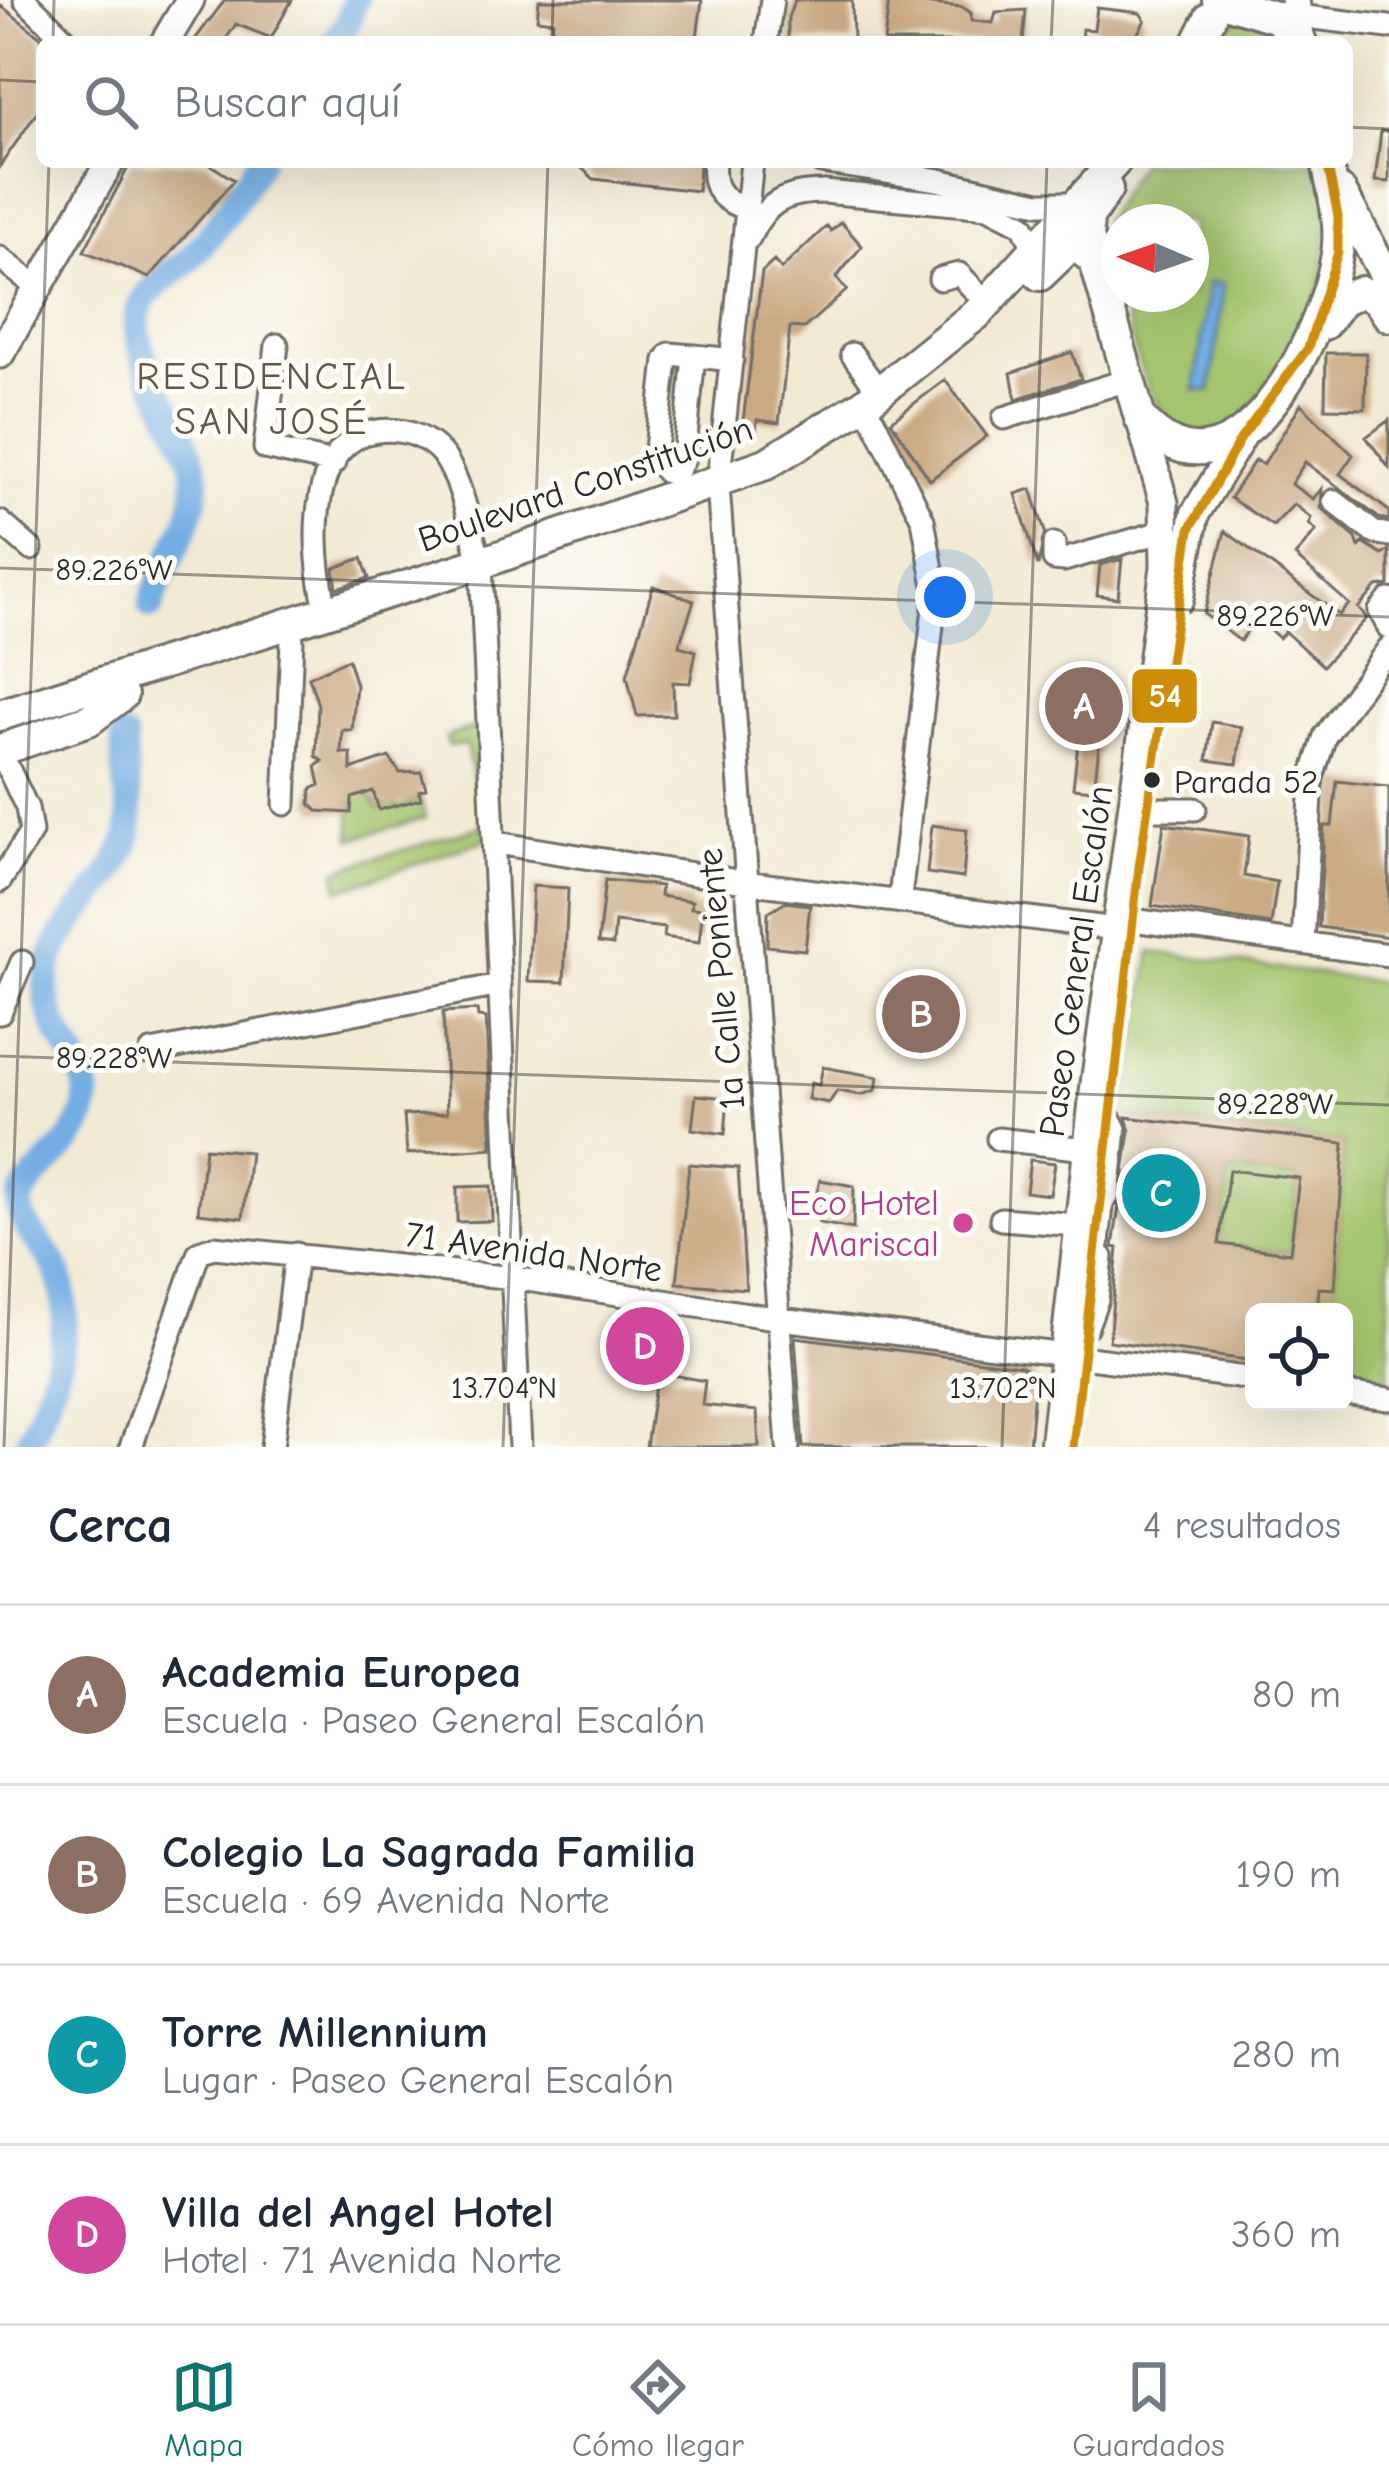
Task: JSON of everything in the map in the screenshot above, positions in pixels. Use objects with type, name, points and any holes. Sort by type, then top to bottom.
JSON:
[{"type":"highway","points":[[1211,15],[1278,18],[1299,25]]},
{"type":"highway","name":"Boulevard Constitución","points":[[876,406],[988,304],[1109,168]]},
{"type":"highway","points":[[1121,168],[1088,218],[1093,259],[1140,418],[1156,436],[1176,446],[1201,450],[1241,438],[1338,304],[1354,293],[1367,292],[1389,316]]},
{"type":"highway","points":[[1308,348],[1338,252],[1338,216],[1329,168]]},
{"type":"highway","points":[[1330,168],[1380,249],[1389,280]]},
{"type":"highway","name":"Boulevard Constitución","points":[[0,715],[292,639],[481,571],[719,495],[876,406],[978,335],[1068,248],[1078,247],[1093,259]]},
{"type":"highway","name":"Boulevard Constitución","points":[[0,733],[327,612],[481,571]]},
{"type":"highway","name":"Boulevard Constitución","points":[[0,698],[61,681],[123,685]]},
{"type":"highway","name":"Boulevard Constitución","points":[[0,750],[89,721],[123,685]]},
{"type":"main road","points":[[169,36],[190,0]]},
{"type":"main road","points":[[186,36],[207,0]]},
{"type":"main road","points":[[0,329],[91,168]]},
{"type":"main road","points":[[0,354],[107,168]]},
{"type":"main road","name":"Paseo General Escalón","points":[[1072,1447],[1079,1344],[1109,1117],[1124,924],[1168,530],[1140,418]]},
{"type":"main road","name":"Paseo General Escalón","points":[[1054,1447],[1079,1344],[1078,1225],[1087,1149],[1190,529],[1241,438]]},
{"type":"street","points":[[25,0],[62,36]]},
{"type":"street","points":[[767,36],[772,0]]},
{"type":"street","points":[[1299,25],[1389,27]]},
{"type":"street","points":[[714,168],[714,186],[721,196],[748,209]]},
{"type":"street","name":"1a Calle Poniente","points":[[751,168],[719,495],[788,1447]]},
{"type":"street","points":[[860,168],[1039,203],[1077,203]]},
{"type":"street","points":[[744,250],[759,217],[774,202],[799,192],[988,207],[1023,225],[1036,253]]},
{"type":"street","points":[[0,258],[28,280]]},
{"type":"street","points":[[940,279],[958,274],[988,304]]},
{"type":"street","points":[[278,345],[265,448],[334,463]]},
{"type":"street","points":[[694,356],[684,458],[679,468],[668,472],[655,458],[664,367],[670,354],[694,356],[732,360]]},
{"type":"street","points":[[853,354],[922,520],[936,591],[900,898]]},
{"type":"street","points":[[1004,418],[1128,380]]},
{"type":"street","points":[[327,612],[314,532],[318,501],[334,463],[350,445],[377,431],[422,437],[446,460],[481,571],[520,1447]]},
{"type":"street","points":[[1334,501],[1373,532],[1389,535]]},
{"type":"street","points":[[0,522],[31,549]]},
{"type":"street","points":[[1054,544],[1054,559],[1064,560],[1168,530]]},
{"type":"street","points":[[1389,600],[1380,615],[1389,628]]},
{"type":"street","points":[[285,804],[292,639]]},
{"type":"street","points":[[1303,943],[1312,778],[1324,736],[1342,705],[1389,648]]},
{"type":"street","points":[[0,750],[27,808],[31,832],[0,880]]},
{"type":"street","points":[[1147,809],[1195,808]]},
{"type":"street","points":[[496,842],[744,882],[1389,955]]},
{"type":"street","points":[[0,1012],[22,962]]},
{"type":"street","points":[[151,1052],[500,985]]},
{"type":"street","points":[[998,1139],[1087,1149]]},
{"type":"street","points":[[1001,1219],[1078,1225]]},
{"type":"street","name":"71 Avenida Norte","points":[[131,1447],[202,1249],[296,1254],[660,1291],[781,1319],[1079,1344],[1245,1377]]},
{"type":"street","points":[[272,1447],[296,1254]]},
{"type":"street","points":[[1353,1394],[1389,1399]]},
{"type":"green space","points":[[1262,22],[1278,36],[1216,36],[1226,23]]},
{"type":"green space","points":[[1136,168],[1319,168],[1330,205],[1319,305],[1237,428],[1187,436],[1160,407],[1142,372],[1124,312],[1209,312],[1209,204],[1114,204]]},
{"type":"green space","points":[[479,726],[485,840],[339,890],[336,870],[483,826],[466,745],[449,746],[446,737]]},
{"type":"green space","points":[[342,767],[356,768],[379,810],[395,805],[398,809],[421,799],[425,818],[351,839],[352,782]]},
{"type":"green space","points":[[1151,952],[1389,983],[1378,1096],[1389,1099],[1389,1379],[1353,1374],[1353,1303],[1318,1303],[1319,1288],[1335,1288],[1344,1143],[1123,1116]]},
{"type":"green space","points":[[1229,1170],[1299,1178],[1290,1253],[1219,1244]]},
{"type":"water","points":[[1209,282],[1224,284],[1211,391],[1195,390],[1205,312],[1209,312]]},
{"type":"building","points":[[225,0],[292,0],[272,36],[236,24],[228,36],[198,36]]},
{"type":"building","points":[[539,0],[702,0],[697,36],[551,36],[553,21],[537,19]]},
{"type":"building","points":[[795,0],[852,0],[853,36],[788,36],[788,17]]},
{"type":"building","points":[[889,0],[962,7],[971,13],[971,21],[993,23],[996,12],[1026,10],[1024,36],[885,36]]},
{"type":"building","points":[[0,5],[39,36],[36,114],[0,166]]},
{"type":"building","points":[[1097,8],[1140,13],[1145,20],[1136,36],[1081,36],[1082,29],[1094,30]]},
{"type":"building","points":[[1381,131],[1389,132],[1389,182],[1375,181]]},
{"type":"building","points":[[128,168],[215,168],[234,180],[149,278],[84,251]]},
{"type":"building","points":[[582,168],[699,168],[698,191],[594,179]]},
{"type":"building","points":[[841,222],[862,246],[836,278],[847,290],[804,328],[790,327],[779,423],[757,420],[756,430],[742,429],[762,272],[774,261],[781,269],[827,226],[831,231]]},
{"type":"building","points":[[1072,352],[1081,379],[1016,399],[1011,373]]},
{"type":"building","points":[[1326,353],[1366,353],[1365,409],[1325,408]]},
{"type":"building","points":[[945,380],[987,436],[930,480],[891,421]]},
{"type":"building","points":[[1301,404],[1353,455],[1340,474],[1389,511],[1389,520],[1379,518],[1305,462],[1291,484],[1313,499],[1322,488],[1321,508],[1356,538],[1359,547],[1363,543],[1382,555],[1389,550],[1389,585],[1377,587],[1358,608],[1367,618],[1323,666],[1285,632],[1279,638],[1257,618],[1240,641],[1204,614],[1225,531],[1339,615],[1349,604],[1295,556],[1316,531],[1309,524],[1311,518],[1294,504],[1273,526],[1230,498],[1255,460],[1263,465]]},
{"type":"building","points":[[1389,420],[1389,468],[1366,437]]},
{"type":"building","points":[[1031,489],[1045,532],[1038,566],[1016,494]]},
{"type":"building","points":[[362,558],[369,578],[337,588],[334,568]]},
{"type":"building","points":[[1122,559],[1118,598],[1097,595],[1100,565]]},
{"type":"building","points":[[653,586],[694,601],[679,646],[696,651],[690,683],[673,682],[674,715],[637,716],[627,676]]},
{"type":"building","points":[[348,659],[356,685],[352,730],[342,730],[341,753],[351,753],[351,770],[389,757],[400,773],[421,772],[426,788],[419,791],[421,799],[379,810],[373,791],[352,798],[351,813],[317,811],[310,804],[311,789],[320,785],[316,766],[323,761],[316,756],[318,705],[309,677]]},
{"type":"building","points":[[1074,690],[1097,692],[1095,719],[1108,720],[1106,737],[1100,737],[1094,790],[1073,788],[1079,735],[1070,734]]},
{"type":"building","points":[[1212,722],[1242,727],[1237,764],[1207,760]]},
{"type":"building","points":[[1337,781],[1389,787],[1389,937],[1319,927],[1324,826],[1332,826]]},
{"type":"building","points":[[1164,824],[1249,836],[1244,876],[1277,882],[1271,924],[1152,906]]},
{"type":"building","points":[[932,825],[967,830],[963,878],[927,873]]},
{"type":"building","points":[[605,880],[661,886],[660,896],[692,901],[691,908],[703,909],[699,942],[664,937],[665,928],[615,922],[613,945],[598,943]]},
{"type":"building","points":[[533,886],[568,888],[564,982],[528,981]]},
{"type":"building","points":[[785,902],[810,905],[805,950],[767,946],[768,912]]},
{"type":"building","points":[[477,1010],[478,1017],[486,1018],[492,1148],[407,1154],[404,1115],[447,1113],[443,1012]]},
{"type":"building","points":[[823,1067],[878,1077],[876,1090],[861,1095],[837,1091],[829,1103],[808,1099],[811,1083],[819,1085]]},
{"type":"building","points":[[696,1095],[728,1098],[725,1134],[692,1129]]},
{"type":"building","points":[[1126,1117],[1344,1143],[1335,1289],[1319,1288],[1318,1303],[1245,1303],[1245,1360],[1109,1341],[1118,1248],[1113,1247],[1130,1131]],"holes":[[[1229,1170],[1299,1178],[1290,1253],[1219,1244]]]},
{"type":"building","points":[[205,1148],[250,1152],[243,1218],[198,1213]]},
{"type":"building","points":[[1030,1160],[1055,1163],[1050,1195],[1026,1192]]},
{"type":"building","points":[[689,1164],[738,1168],[746,1289],[677,1283]]},
{"type":"building","points":[[820,1180],[854,1186],[853,1229],[819,1223],[814,1204]]},
{"type":"building","points":[[491,1186],[492,1221],[457,1222],[457,1187]]},
{"type":"building","points":[[635,1316],[651,1317],[658,1334],[652,1382],[637,1380],[632,1357]]},
{"type":"building","points":[[795,1337],[1021,1366],[1035,1377],[1029,1447],[803,1447]]},
{"type":"building","points":[[657,1372],[705,1381],[702,1405],[757,1411],[759,1447],[646,1447]]},
{"type":"waterway","points":[[339,36],[355,0]]},
{"type":"waterway","points":[[151,606],[192,510],[196,476],[192,457],[147,366],[137,322],[146,297],[209,236],[255,168]]},
{"type":"waterway","points":[[26,1447],[51,1386],[65,1318],[59,1275],[24,1222],[19,1202],[78,1128],[87,1096],[77,1063],[51,1015],[48,972],[62,936],[121,857],[128,839],[124,739]]},
{"type":"transit line","name":"54","points":[[1073,1447],[1139,867],[1190,529],[1241,438],[1308,348],[1338,252],[1338,216],[1328,168]]},
{"type":"place","name":"Academia Europea","points":[[1084,706]]},
{"type":"place","name":"Parada 52","points":[[1152,780]]},
{"type":"place","name":"Colegio La Sagrada Familia","points":[[921,1014]]},
{"type":"place","name":"Torre Millennium","points":[[1161,1193]]},
{"type":"place","name":"Eco Hotel Mariscal","points":[[963,1223]]},
{"type":"place","name":"Villa del Angel Hotel","points":[[645,1346]]},
{"type":"district","name":"RESIDENCIAL SAN JOSÉ","points":[[272,398]]}]
